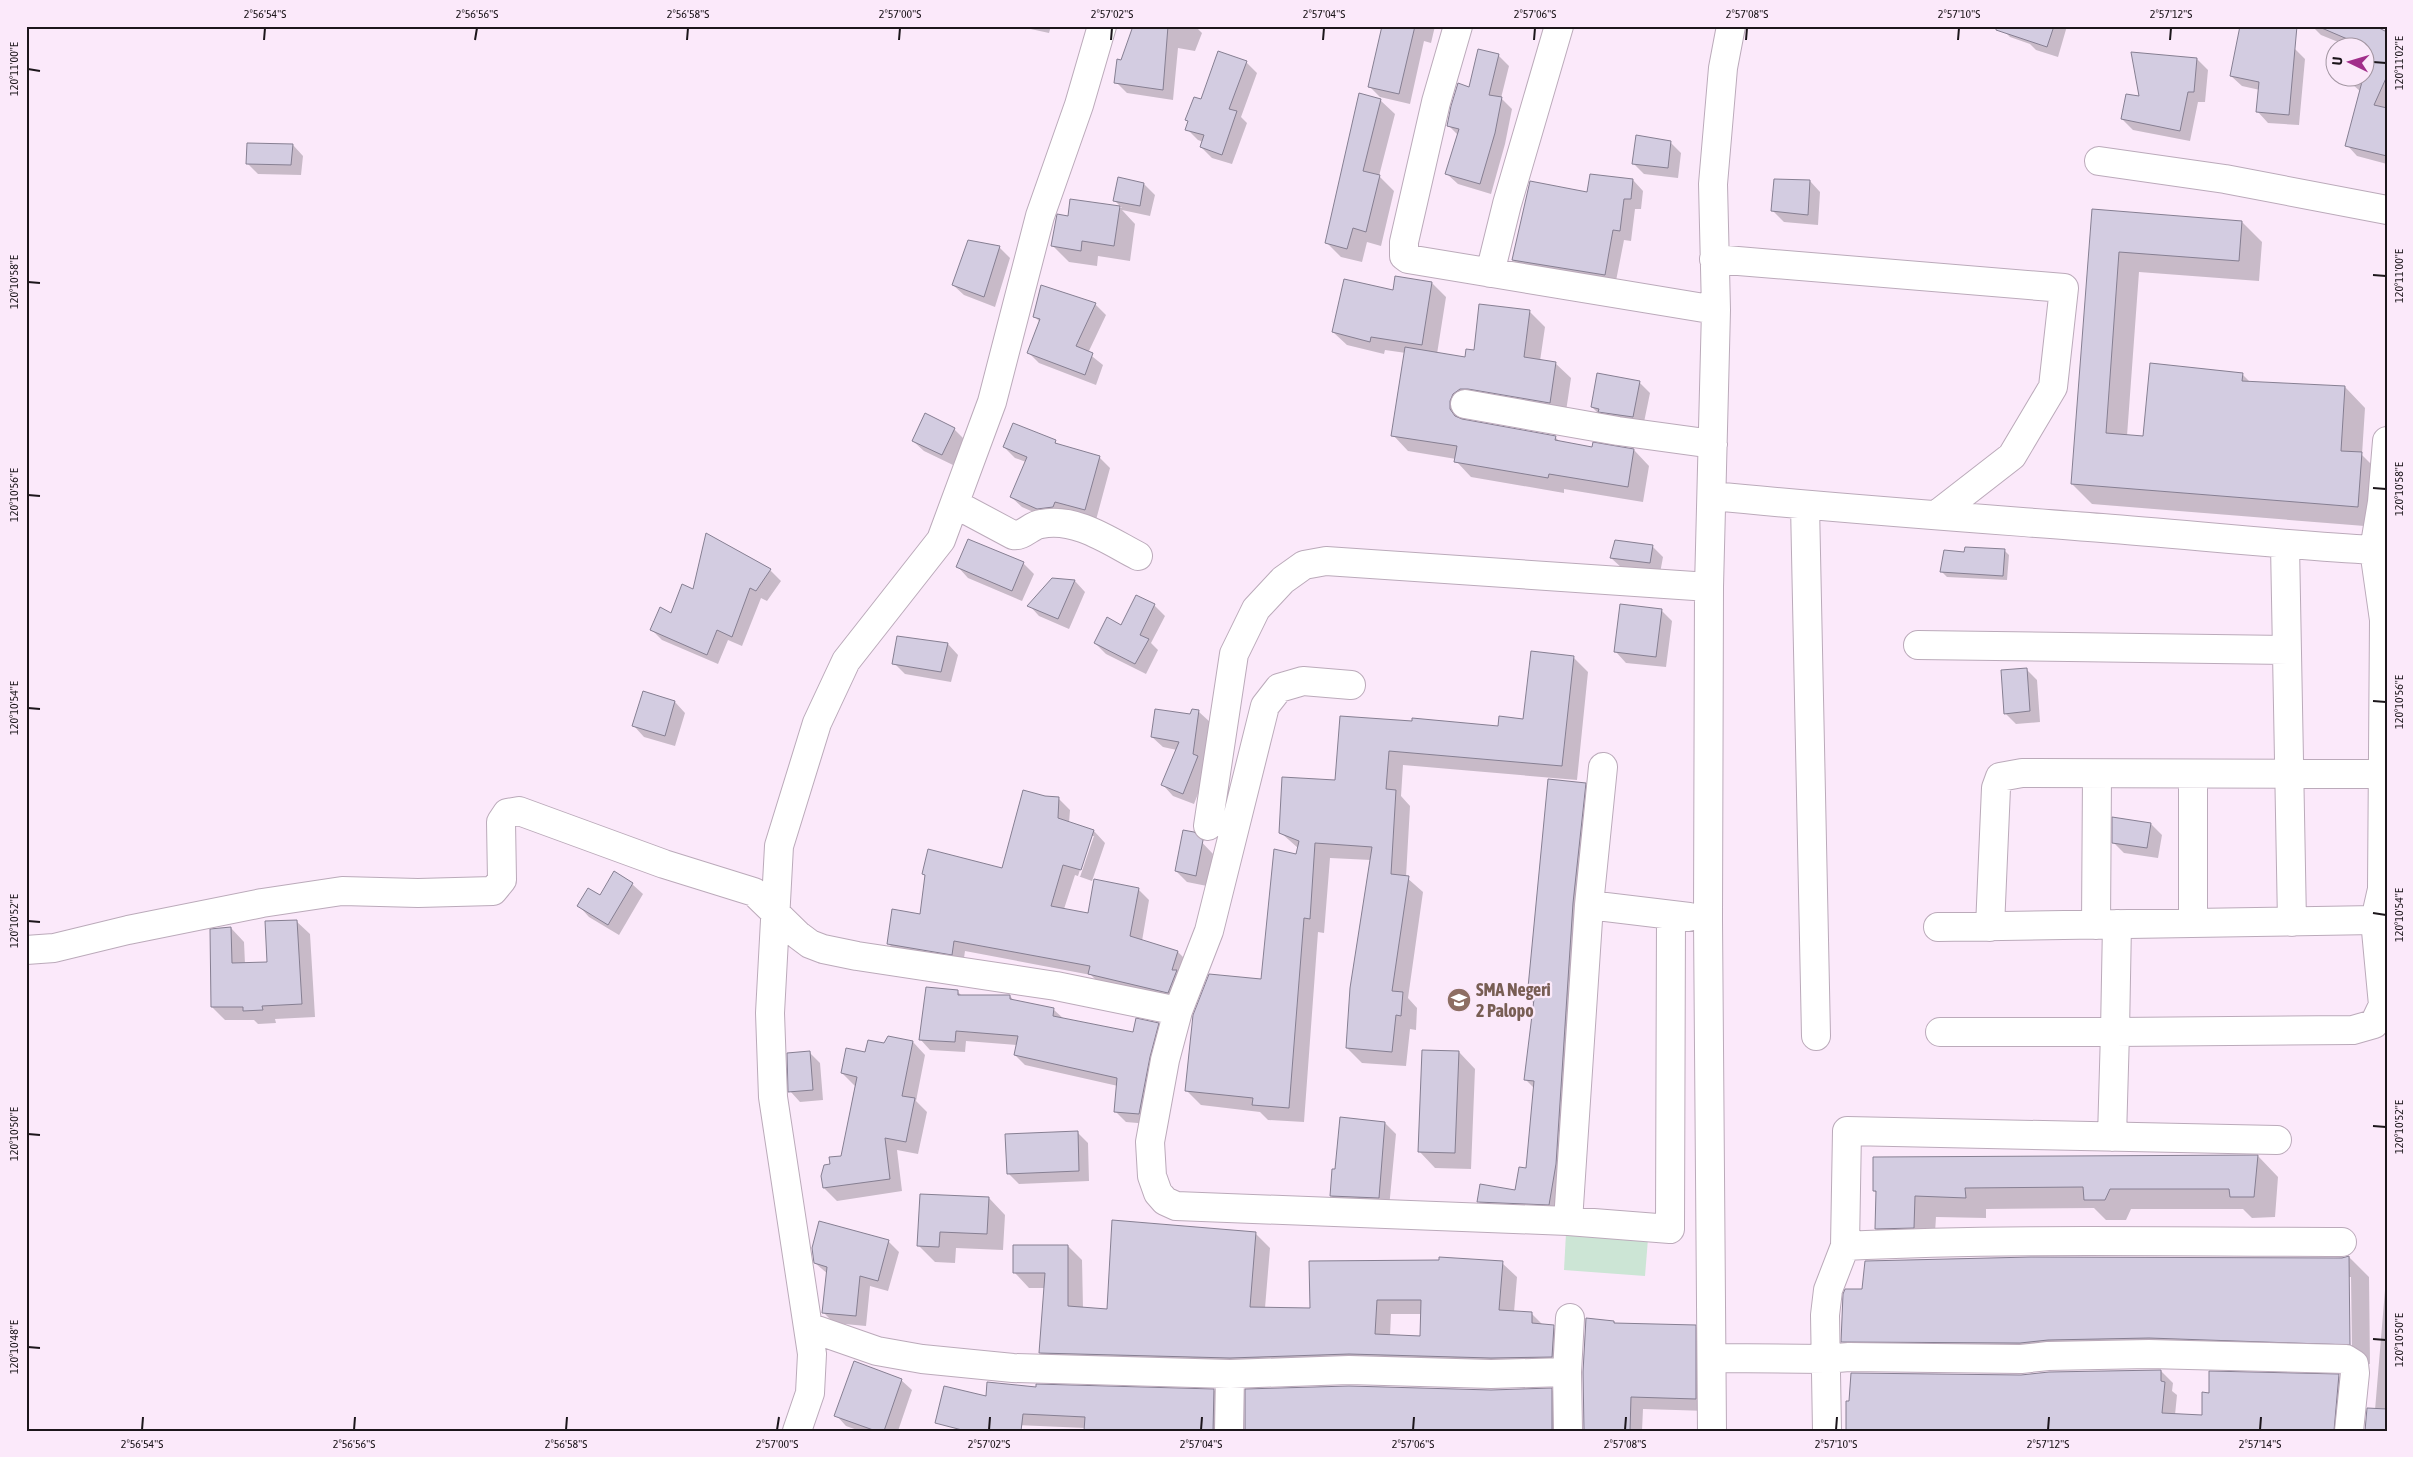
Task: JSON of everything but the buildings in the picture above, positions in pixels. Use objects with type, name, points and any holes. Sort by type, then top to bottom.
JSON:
[{"type":"street","points":[[797,1431],[810,1392],[812,1354],[773,1097],[770,1013],[774,910],[779,846],[817,723],[846,661],[941,540],[992,402],[1040,216],[1079,105],[1102,26]]},
{"type":"street","points":[[1458,26],[1436,102],[1403,250],[1408,259],[1716,310]]},
{"type":"street","points":[[1490,274],[1507,204],[1559,26]]},
{"type":"street","points":[[1712,1431],[1713,1358],[1710,1230],[1708,920],[1709,587],[1713,496],[1716,310],[1713,184],[1723,68],[1731,26]]},
{"type":"street","points":[[2099,161],[2225,180],[2387,210]]},
{"type":"street","points":[[1714,259],[2064,288],[2053,387],[2012,456],[1936,515]]},
{"type":"street","points":[[1464,404],[1618,431],[1714,444]]},
{"type":"street","points":[[1940,1032],[2353,1030],[2374,1024],[2383,1005],[2375,920],[2382,889],[2384,620],[2374,550],[2382,502],[2387,441]]},
{"type":"street","points":[[1713,496],[1805,505],[2160,532],[2285,545],[2374,550]]},
{"type":"street","points":[[955,504],[1013,535],[1020,535],[1039,524],[1070,524],[1083,528],[1138,556]]},
{"type":"street","points":[[1805,505],[1816,1036]]},
{"type":"street","points":[[2285,545],[2292,922]]},
{"type":"street","points":[[1208,826],[1234,654],[1256,609],[1283,580],[1304,565],[1326,562],[1709,587]]},
{"type":"street","points":[[1918,645],[2287,650]]},
{"type":"street","points":[[1351,685],[1303,681],[1279,688],[1265,706],[1209,931],[1178,1011],[1165,1060],[1150,1142],[1152,1176],[1158,1193],[1165,1201],[1176,1206],[1568,1221],[1670,1229],[1710,1230]]},
{"type":"street","points":[[1568,1221],[1589,905],[1603,767]]},
{"type":"street","points":[[1990,927],[1996,788],[2000,777],[2022,773],[2097,775],[2383,774]]},
{"type":"street","points":[[2193,774],[2193,923]]},
{"type":"street","points":[[2097,775],[2115,1032],[2112,1137]]},
{"type":"street","points":[[26,950],[54,948],[128,930],[252,904],[342,891],[492,891],[497,888],[502,880],[501,822],[507,813],[519,811],[664,864],[754,892],[810,944],[823,949],[857,956],[1056,986],[1178,1011]]},
{"type":"street","points":[[1589,905],[1708,920]]},
{"type":"street","points":[[1670,1229],[1671,915]]},
{"type":"street","points":[[1938,927],[2375,920]]},
{"type":"street","points":[[1827,1431],[1825,1315],[1828,1290],[1845,1246],[1847,1131],[2277,1140]]},
{"type":"street","points":[[1845,1246],[2065,1240],[2342,1242]]},
{"type":"street","points":[[1568,1431],[1567,1372],[1570,1318]]},
{"type":"street","points":[[808,1327],[877,1351],[959,1363],[1013,1368],[1230,1374],[1349,1370],[1491,1374],[1567,1372]]},
{"type":"street","points":[[1713,1358],[1825,1359],[1849,1356],[2022,1359],[2048,1356],[2149,1354],[2346,1359],[2354,1364],[2355,1373],[2349,1431]]},
{"type":"street","points":[[1229,1431],[1230,1374]]},
{"type":"green space","points":[[1566,1233],[1648,1239],[1645,1276],[1564,1270]]},
{"type":"place","name":"SMA Negeri 2 Palopo","points":[[1459,1000]]}]
